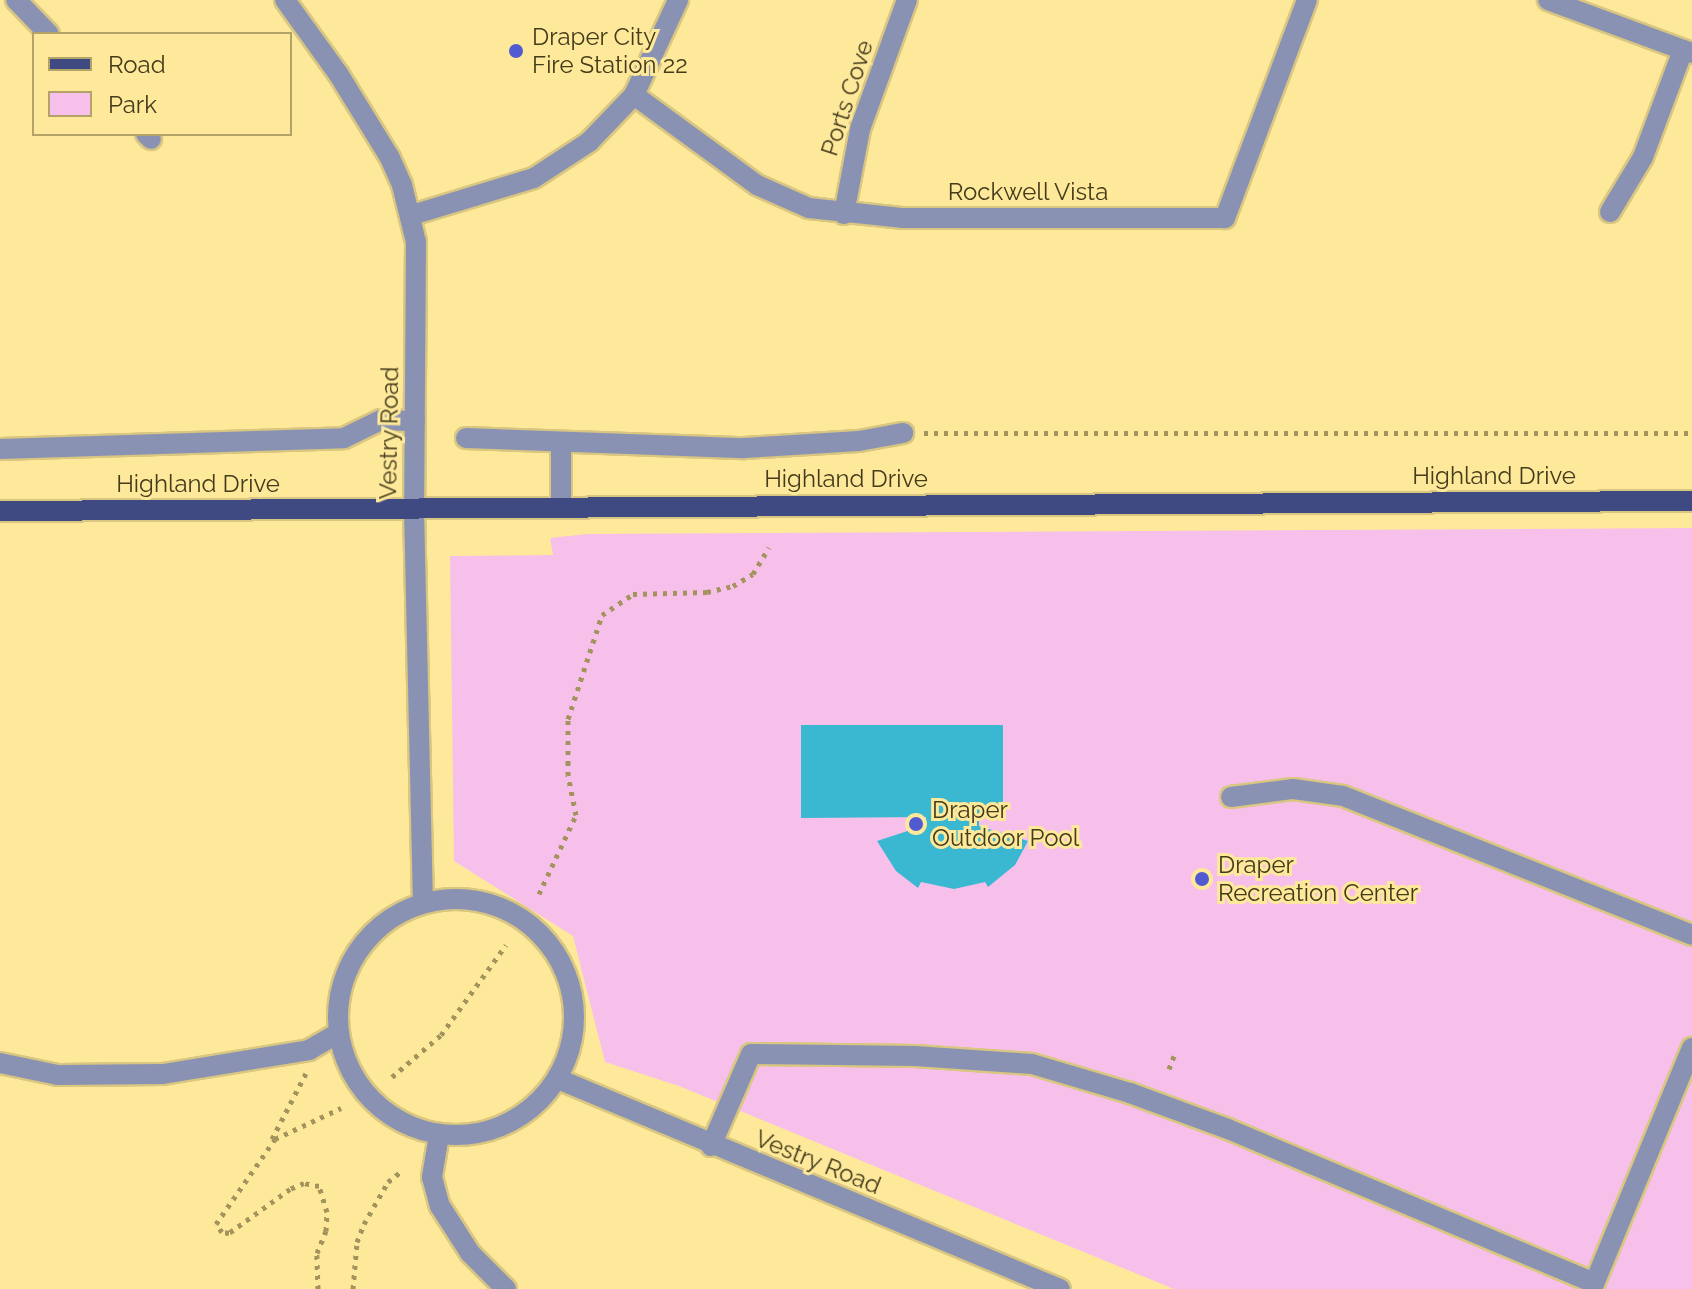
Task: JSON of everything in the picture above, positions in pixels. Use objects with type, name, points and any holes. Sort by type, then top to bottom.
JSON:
[{"type":"main road","name":"Highland Drive","points":[[0,511],[1692,501]]},
{"type":"street","points":[[16,0],[47,32]]},
{"type":"street","name":"Vestry Road","points":[[285,0],[339,75],[390,158],[412,215],[417,286],[414,509],[423,902]]},
{"type":"street","points":[[412,215],[534,178],[589,142],[634,95],[678,0]]},
{"type":"street","name":"Ports Cove","points":[[844,214],[860,129],[907,0]]},
{"type":"street","name":"Rockwell Vista","points":[[634,95],[757,185],[809,208],[903,218],[1225,218],[1307,0]]},
{"type":"street","points":[[1548,0],[1687,52],[1643,157],[1610,212]]},
{"type":"street","points":[[0,449],[344,438],[381,420],[415,421]]},
{"type":"street","points":[[466,438],[744,448],[859,441],[903,433]]},
{"type":"street","points":[[561,442],[561,508]]},
{"type":"street","points":[[1231,797],[1293,789],[1343,796],[1692,935]]},
{"type":"street","points":[[464,898],[503,908],[537,930],[561,962],[574,1000],[573,1041],[558,1079],[536,1106],[507,1125],[474,1135],[439,1135],[403,1124],[372,1101],[349,1070],[338,1033],[338,999],[354,957],[366,938],[392,916],[423,902],[464,898]]},
{"type":"street","points":[[0,1063],[58,1075],[163,1074],[309,1050],[338,1033]]},
{"type":"street","points":[[711,1146],[751,1054],[915,1056],[1032,1064],[1130,1093],[1228,1129],[1593,1286],[1692,1048]]},
{"type":"street","name":"Vestry Road","points":[[558,1079],[711,1146],[1060,1289]]},
{"type":"street","points":[[439,1135],[432,1177],[440,1206],[470,1253],[506,1289]]},
{"type":"path","points":[[903,433],[1692,433]]},
{"type":"path","points":[[539,894],[576,815],[568,775],[568,719],[602,615],[633,594],[707,592],[733,586],[753,574],[769,547]]},
{"type":"path","points":[[392,1077],[441,1035],[506,945]]},
{"type":"path","points":[[1169,1069],[1175,1053]]},
{"type":"path","points":[[306,1073],[296,1098],[267,1147],[216,1224],[222,1232],[229,1233],[290,1189],[304,1183],[319,1186],[327,1212],[326,1231],[317,1253],[318,1289]]},
{"type":"path","points":[[267,1147],[285,1131],[341,1108]]},
{"type":"path","points":[[353,1289],[357,1242],[364,1224],[388,1182],[403,1170]]},
{"type":"green space","points":[[1692,528],[1692,1289],[1174,1289],[679,1086],[605,1062],[573,936],[454,861],[450,556],[553,555],[550,538],[587,534]]},
{"type":"water","points":[[801,725],[1003,725],[1003,817],[979,817],[979,826],[1028,841],[1015,865],[988,887],[985,882],[954,889],[921,882],[918,888],[896,871],[877,841],[926,825],[926,817],[801,818]]},
{"type":"place","name":"Draper City Fire Station 22","points":[[516,51]]},
{"type":"place","name":"Draper Outdoor Pool","points":[[916,824]]},
{"type":"place","name":"Draper Recreation Center","points":[[1202,879]]}]
